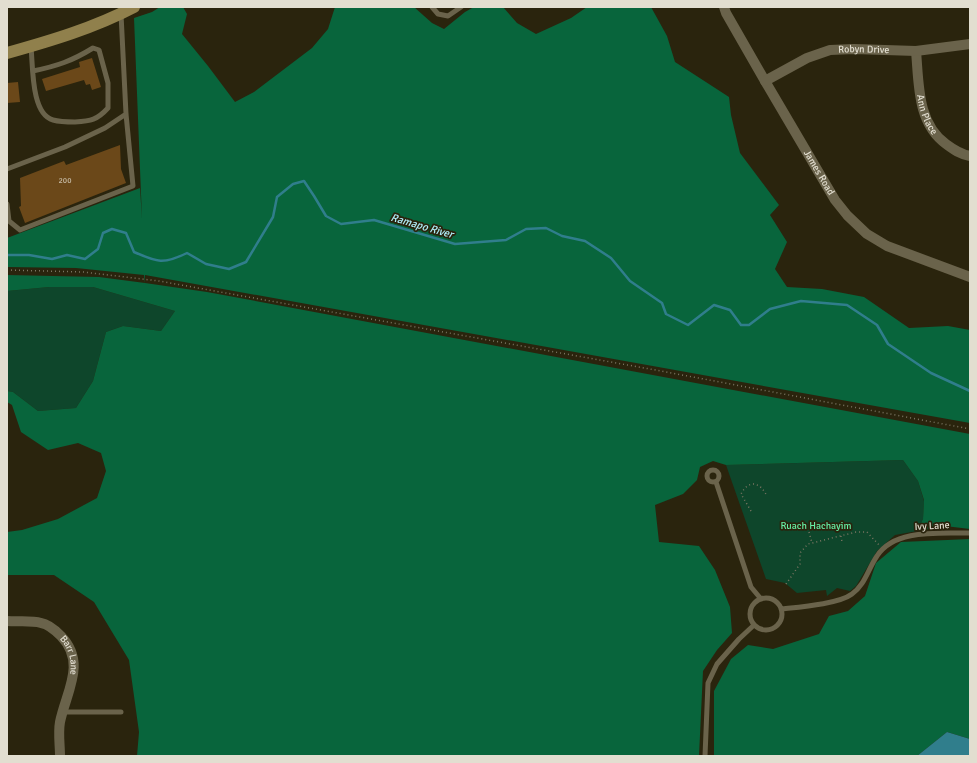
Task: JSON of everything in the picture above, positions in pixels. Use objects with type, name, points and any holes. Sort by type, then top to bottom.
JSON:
[{"type":"main road","points":[[7,53],[74,33],[134,7]]},
{"type":"street","name":"James Road","points":[[724,7],[765,81],[835,200],[847,215],[867,234],[887,246],[970,278]]},
{"type":"street","name":"Robyn Drive","points":[[765,81],[807,58],[830,50],[854,49],[916,51],[970,44]]},
{"type":"street","name":"Ann Place","points":[[916,51],[919,89],[926,121],[939,140],[955,152],[970,156]]},
{"type":"street","name":"Barr Lane","points":[[7,621],[41,623],[55,630],[67,642],[74,657],[70,691],[60,724],[60,756]]},
{"type":"lane","points":[[432,7],[438,14],[448,16],[460,7]]},
{"type":"lane","points":[[7,204],[9,220],[20,230],[133,186],[126,114],[121,13]]},
{"type":"lane","points":[[32,46],[34,71],[38,104],[43,114],[52,120],[66,122],[92,121],[108,108],[108,82],[99,50],[93,48],[75,59],[58,66],[34,71]]},
{"type":"lane","points":[[7,169],[65,147],[105,128],[126,114]]},
{"type":"lane","points":[[716,482],[752,587],[760,599]]},
{"type":"lane","name":"Ivy Lane","points":[[781,609],[840,600],[851,595],[860,587],[877,555],[892,542],[915,534],[970,533]]},
{"type":"lane","points":[[766,598],[775,601],[781,609],[781,620],[774,628],[763,630],[754,625],[751,620],[751,610],[760,599],[766,598]]},
{"type":"lane","points":[[705,756],[708,683],[717,664],[738,639],[754,625]]},
{"type":"lane","points":[[63,712],[121,712]]},
{"type":"path","points":[[7,270],[83,272],[159,281],[668,372],[970,429]]},
{"type":"path","points":[[751,511],[741,494],[744,488],[751,484],[758,485],[764,489],[767,496]]},
{"type":"path","points":[[809,532],[812,543]]},
{"type":"path","points":[[786,584],[800,564],[800,553],[808,544],[856,532],[867,532],[883,550]]},
{"type":"path","points":[[841,536],[842,542]]},
{"type":"green space","points":[[160,7],[183,7],[187,14],[182,34],[235,102],[254,92],[312,48],[328,29],[335,7],[414,7],[432,23],[444,29],[465,12],[474,7],[503,7],[517,23],[536,34],[571,18],[587,7],[651,7],[667,36],[675,62],[729,97],[731,115],[740,153],[779,205],[770,215],[787,242],[775,269],[787,287],[822,289],[864,297],[909,328],[948,326],[970,330],[970,423],[145,275],[145,283],[144,275],[76,268],[7,267],[7,238],[140,188],[142,219],[134,18],[152,12]]},
{"type":"green space","points":[[7,275],[99,277],[207,292],[970,434],[970,529],[945,526],[917,531],[923,519],[924,500],[918,481],[903,460],[726,465],[713,461],[700,467],[697,480],[683,494],[655,505],[659,542],[699,546],[715,570],[730,607],[732,633],[717,650],[703,671],[699,756],[137,756],[139,732],[129,660],[94,602],[54,575],[7,575],[7,532],[22,530],[58,519],[97,498],[106,471],[101,453],[78,443],[48,450],[21,432],[12,405],[7,402],[7,391],[13,392],[38,411],[76,408],[93,381],[106,332],[123,326],[161,331],[175,311],[93,287],[49,287],[7,291]]},
{"type":"green space","points":[[49,287],[93,287],[175,311],[161,331],[123,326],[106,332],[93,381],[76,408],[38,411],[13,392],[7,391],[7,291]]},
{"type":"green space","name":"Ruach Hachayim","points":[[903,460],[918,481],[924,501],[923,519],[917,531],[895,535],[877,551],[856,586],[850,591],[837,588],[827,596],[826,590],[797,593],[785,583],[766,579],[726,465]]},
{"type":"green space","points":[[970,539],[970,739],[947,732],[917,756],[714,756],[714,691],[731,659],[748,645],[773,649],[819,634],[829,616],[848,611],[865,596],[876,563],[901,542]]},
{"type":"water","points":[[947,732],[970,739],[970,756],[917,756]]},
{"type":"building","points":[[92,58],[101,87],[92,90],[90,84],[86,85],[84,80],[46,91],[42,79],[80,67],[79,62]]},
{"type":"building","points":[[18,82],[20,102],[7,103],[7,83]]},
{"type":"building","points":[[120,145],[121,169],[126,183],[25,223],[19,207],[21,206],[20,178],[64,161],[66,165]]},
{"type":"waterway","name":"Ramapo River","points":[[7,255],[29,255],[52,259],[67,255],[85,259],[98,249],[103,233],[112,229],[126,233],[134,252],[149,258],[166,261],[187,253],[206,264],[229,269],[246,262],[273,217],[277,197],[293,184],[304,181],[326,216],[341,224],[374,220],[455,244],[506,240],[526,229],[546,228],[562,236],[585,241],[611,258],[630,281],[662,303],[666,314],[688,325],[714,305],[730,310],[741,325],[749,325],[770,309],[801,301],[847,305],[877,325],[888,344],[931,373],[970,391]]}]
